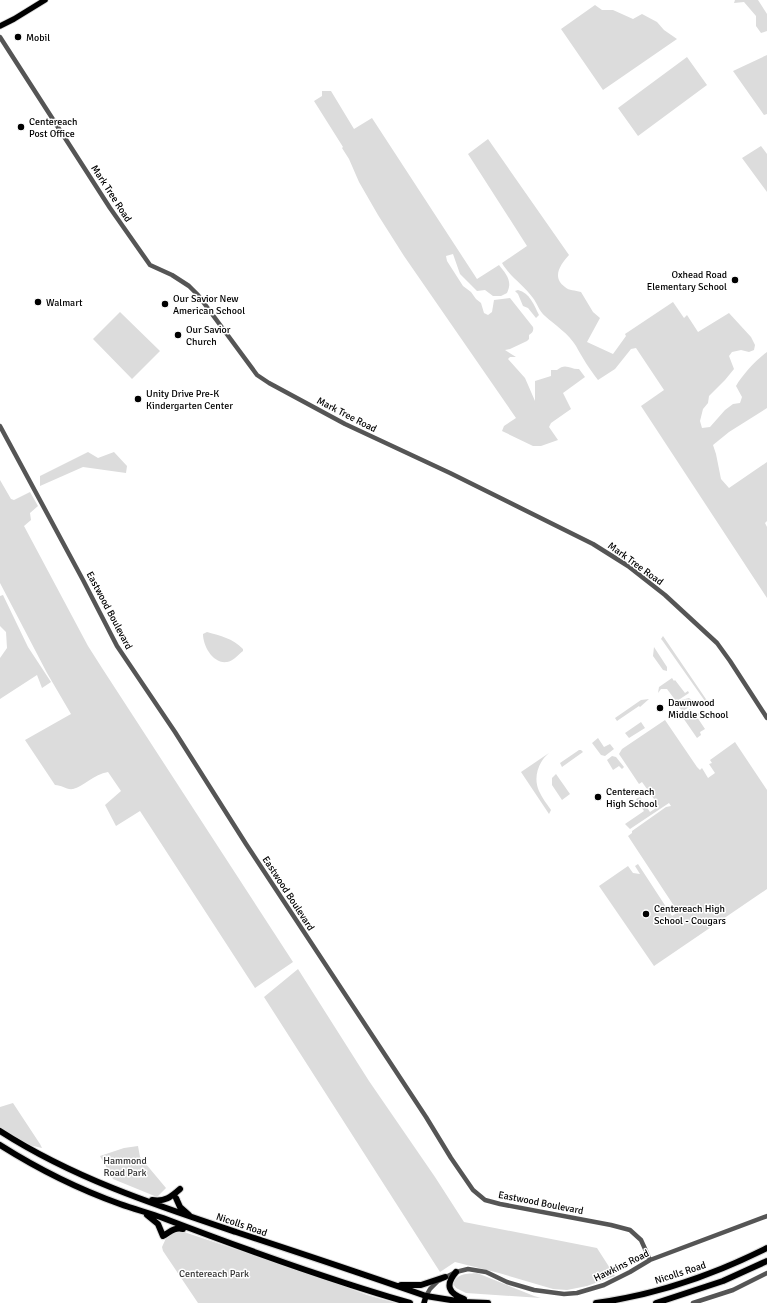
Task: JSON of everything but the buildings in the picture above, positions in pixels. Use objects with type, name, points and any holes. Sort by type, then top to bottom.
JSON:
[{"type":"highway","name":"Nicolls Road","points":[[0,1131],[68,1169],[139,1199],[426,1296],[488,1303]]},
{"type":"highway","points":[[0,1145],[67,1182],[120,1204],[306,1270],[410,1303]]},
{"type":"highway","points":[[139,1199],[164,1200],[172,1196],[180,1189]]},
{"type":"highway","points":[[176,1198],[180,1207],[191,1217]]},
{"type":"highway","points":[[141,1211],[155,1221],[163,1236],[176,1228],[199,1232]]},
{"type":"highway","name":"Nicolls Road","points":[[596,1303],[636,1296],[676,1286],[708,1274],[767,1248]]},
{"type":"highway","points":[[656,1303],[723,1281],[767,1261]]},
{"type":"highway","points":[[456,1272],[449,1282],[450,1290],[455,1296],[471,1302]]},
{"type":"highway","points":[[391,1284],[421,1284],[445,1277]]},
{"type":"highway","points":[[392,1298],[400,1303]]},
{"type":"main road","points":[[0,26],[45,0]]},
{"type":"main road","name":"Hawkins Road","points":[[424,1303],[426,1296]]},
{"type":"street","name":"Mark Tree Road","points":[[0,37],[110,208],[150,265],[172,275],[189,286],[198,295],[257,375],[268,384],[345,424],[450,473],[593,544],[628,566],[665,595],[717,643],[767,718]]},
{"type":"street","name":"Eastwood Boulevard","points":[[0,426],[117,646],[175,732],[246,844],[473,1190],[485,1200],[500,1204],[630,1230],[641,1240],[650,1260]]},
{"type":"street","name":"Hawkins Road","points":[[426,1296],[430,1289],[438,1281],[456,1272],[468,1269],[486,1272],[521,1287],[542,1292],[564,1294],[577,1293],[604,1285],[650,1260],[767,1216]]},
{"type":"street","points":[[693,1303],[733,1290],[767,1273]]},
{"type":"green space","points":[[735,0],[758,0],[767,14],[767,31],[761,33],[756,26],[756,16],[744,2],[734,3]]},
{"type":"green space","points":[[595,5],[602,10],[613,10],[633,19],[642,14],[657,22],[664,30],[677,39],[603,90],[561,29]]},
{"type":"green space","points":[[767,55],[767,114],[764,115],[733,71]]},
{"type":"green space","points":[[687,57],[707,85],[638,136],[618,108]]},
{"type":"green space","points":[[322,91],[331,91],[354,129],[372,118],[477,279],[499,265],[504,271],[509,281],[509,289],[507,293],[501,296],[493,296],[485,290],[477,291],[460,274],[453,254],[446,256],[447,261],[463,286],[481,303],[484,313],[488,315],[492,312],[494,300],[510,298],[533,327],[533,331],[529,335],[529,339],[527,341],[505,350],[516,357],[510,357],[508,359],[525,378],[535,401],[535,381],[551,376],[551,370],[557,370],[566,366],[579,369],[585,377],[563,393],[571,409],[551,423],[549,427],[558,440],[541,446],[533,446],[502,431],[504,426],[516,418],[404,256],[378,215],[359,182],[349,159],[342,148],[343,147],[314,101],[322,96]]},
{"type":"green space","points":[[488,139],[569,255],[563,262],[559,271],[558,275],[561,283],[568,289],[581,292],[593,312],[600,318],[587,342],[613,354],[626,336],[625,334],[673,302],[684,318],[687,315],[698,332],[729,313],[751,337],[755,345],[754,350],[749,352],[741,350],[732,352],[729,356],[734,369],[709,396],[708,403],[703,409],[700,421],[702,428],[710,427],[725,410],[733,404],[740,403],[742,397],[736,386],[750,368],[767,352],[767,408],[729,432],[713,445],[721,479],[729,488],[767,462],[767,521],[765,523],[767,527],[767,598],[641,406],[664,390],[636,348],[631,349],[615,369],[598,380],[573,342],[543,314],[529,293],[505,268],[502,263],[527,246],[468,154]]},
{"type":"green space","points":[[761,146],[767,154],[767,192],[742,158]]},
{"type":"green space","points":[[518,290],[526,294],[531,300],[539,315],[536,318],[528,308],[523,306],[518,294],[515,291]]},
{"type":"green space","points":[[120,312],[160,351],[132,379],[93,339]]},
{"type":"green space","points":[[88,452],[98,458],[114,452],[127,466],[126,473],[83,467],[40,486],[40,476]]},
{"type":"green space","points":[[0,480],[11,499],[14,500],[30,492],[38,506],[30,513],[31,520],[24,526],[88,646],[293,962],[255,988],[140,811],[116,826],[105,805],[121,791],[108,772],[98,775],[81,786],[73,789],[55,785],[25,740],[71,714],[47,673],[0,583]]},
{"type":"green space","points":[[3,595],[28,647],[51,682],[42,688],[37,675],[0,699],[0,658],[7,648],[6,632],[0,626],[0,596]]},
{"type":"green space","points":[[207,632],[230,640],[239,645],[243,651],[227,662],[217,660],[207,649],[203,639],[203,634]]},
{"type":"green space","points":[[663,636],[710,705],[707,704],[661,639]]},
{"type":"green space","points":[[654,647],[667,667],[667,671],[663,670],[653,656]]},
{"type":"green space","points":[[672,678],[685,693],[688,691],[689,693],[677,701],[689,698],[693,701],[692,705],[683,711],[674,703],[676,701],[667,689],[661,689],[658,693],[659,687]]},
{"type":"green space","points":[[649,699],[640,707],[639,706],[617,721],[615,718],[641,700]]},
{"type":"green space","points":[[690,709],[695,715],[702,712],[697,717],[705,729],[700,732],[701,735],[697,738],[679,712],[683,714]]},
{"type":"green space","points":[[665,720],[697,767],[700,770],[702,768],[708,778],[715,773],[709,764],[712,763],[710,760],[735,742],[767,790],[767,889],[654,966],[599,886],[628,866],[633,873],[640,874],[635,866],[638,864],[672,916],[678,912],[628,836],[632,833],[632,831],[666,807],[671,806],[669,803],[630,829],[625,824],[644,811],[636,799],[640,797],[650,812],[659,806],[642,782],[639,784],[619,754],[622,749]]},
{"type":"green space","points":[[641,722],[645,728],[629,738],[625,733]]},
{"type":"green space","points":[[598,738],[604,747],[610,744],[614,749],[605,756],[601,755],[592,743]]},
{"type":"green space","points":[[579,750],[583,752],[562,767],[560,763]]},
{"type":"green space","points":[[549,753],[539,766],[536,781],[540,794],[551,810],[549,814],[521,772]]},
{"type":"green space","points":[[612,756],[616,757],[624,767],[622,769],[619,766],[613,770],[607,760]]},
{"type":"green space","points":[[556,774],[570,794],[562,800],[552,785],[552,778]]},
{"type":"green space","points":[[298,969],[369,1081],[464,1222],[597,1248],[615,1276],[587,1286],[567,1290],[553,1289],[455,1262],[440,1272],[264,997]]},
{"type":"green space","points":[[13,1103],[42,1148],[29,1145],[0,1128],[0,1107]]},
{"type":"green space","name":"Hammond Road Park","points":[[138,1146],[140,1157],[166,1188],[157,1197],[113,1179],[100,1156],[124,1148]]},
{"type":"green space","name":"Centereach Park","points":[[178,1230],[322,1278],[367,1295],[396,1303],[198,1303],[163,1251],[162,1247],[167,1236]]},
{"type":"green space","points":[[477,1273],[541,1298],[466,1293],[456,1288],[453,1284],[460,1276]]},
{"type":"place","name":"Mobil","points":[[18,37]]},
{"type":"place","name":"Centereach Post Office","points":[[21,127]]},
{"type":"place","name":"Oxhead Road Elementary School","points":[[735,280]]},
{"type":"place","name":"Walmart","points":[[38,302]]},
{"type":"place","name":"Our Savior New American School","points":[[165,304]]},
{"type":"place","name":"Our Savior Church","points":[[178,335]]},
{"type":"place","name":"Unity Drive Pre-K Kindergarten Center","points":[[138,399]]},
{"type":"place","name":"Dawnwood Middle School","points":[[660,708]]},
{"type":"place","name":"Centereach High School","points":[[598,797]]},
{"type":"place","name":"Centereach High School - Cougars","points":[[646,914]]}]
